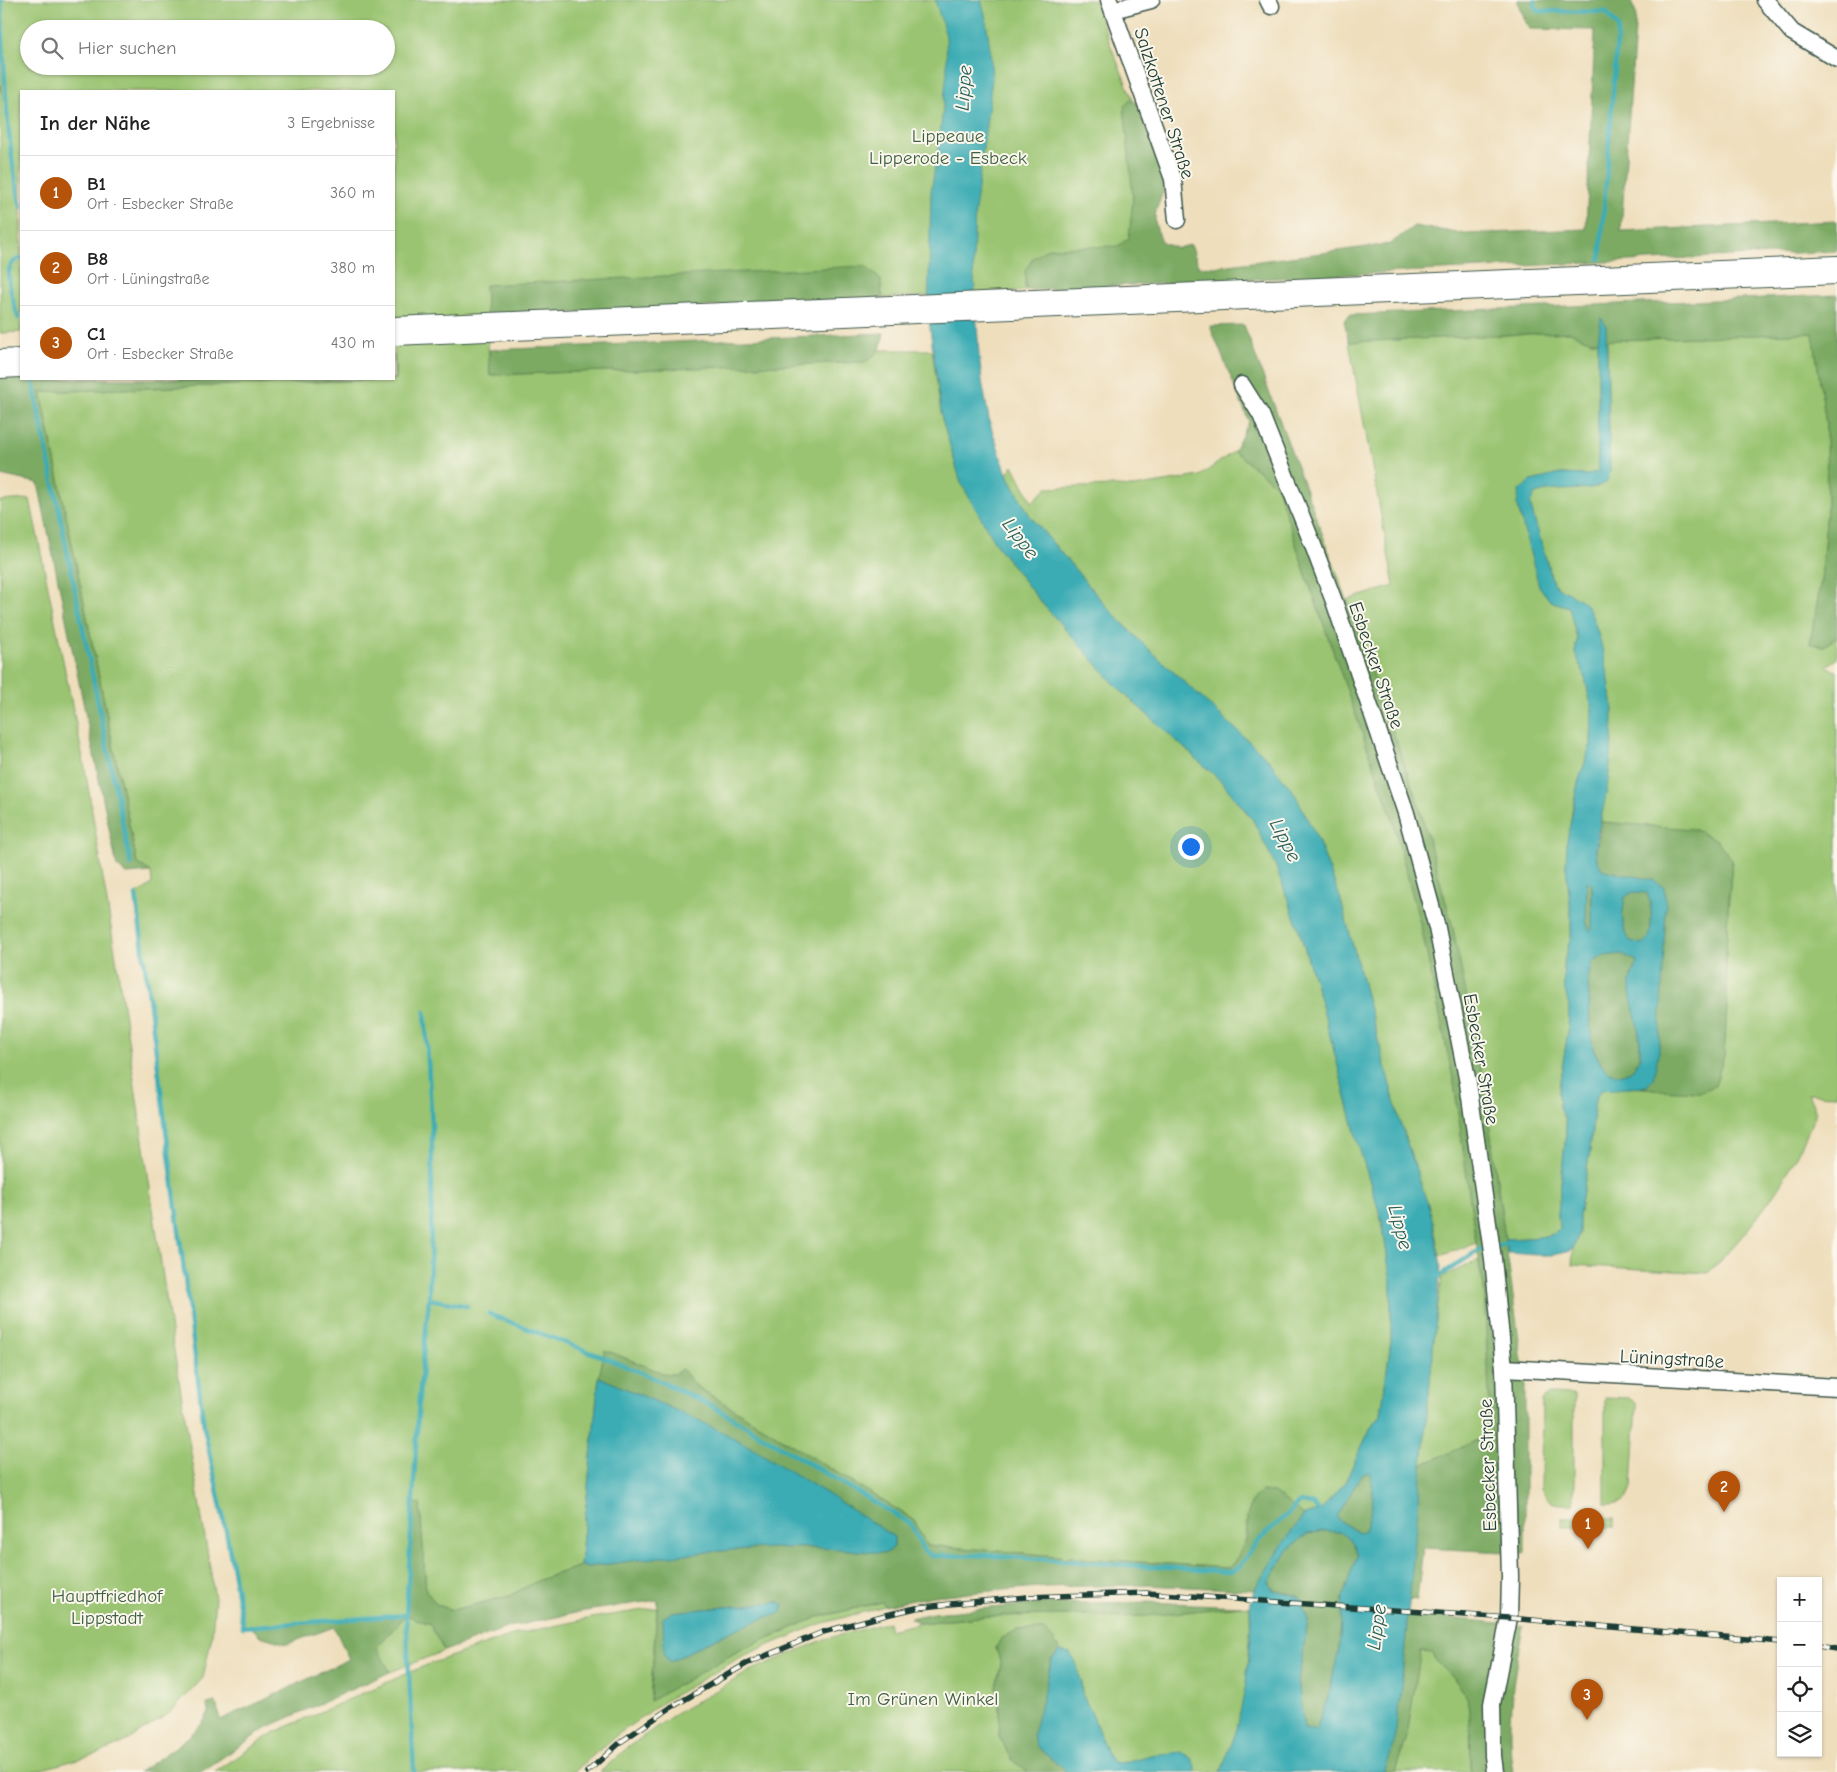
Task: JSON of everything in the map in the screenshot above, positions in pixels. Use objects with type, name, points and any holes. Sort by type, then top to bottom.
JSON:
[{"type":"highway","points":[[395,331],[500,334],[843,320],[1837,270]]},
{"type":"highway","points":[[1062,310],[1837,287]]},
{"type":"highway","points":[[395,346],[500,334]]},
{"type":"highway","points":[[0,346],[20,345]]},
{"type":"highway","points":[[0,364],[20,363]]},
{"type":"street","points":[[1111,5],[1151,0]]},
{"type":"street","points":[[1764,0],[1792,32],[1837,59]]},
{"type":"street","name":"Salzkottener Straße","points":[[1111,5],[1173,179],[1177,220]]},
{"type":"street","name":"Esbecker Straße","points":[[1242,385],[1261,415],[1335,604],[1406,813],[1437,928],[1468,1083],[1491,1247],[1504,1368],[1510,1577],[1509,1618],[1492,1704],[1495,1772]]},
{"type":"street","name":"Lüningstraße","points":[[1504,1368],[1837,1387]]},
{"type":"green space","name":"Lippeaue Lipperode - Esbeck","points":[[0,0],[1094,0],[1145,129],[1132,186],[1135,248],[1025,279],[1025,290],[1023,291],[883,298],[879,280],[485,285],[490,375],[865,362],[880,350],[932,350],[942,419],[997,546],[1040,601],[1120,690],[1222,782],[1253,820],[1275,864],[1299,930],[1323,1009],[1359,1147],[1382,1221],[1391,1282],[1391,1340],[1381,1415],[1371,1427],[1345,1482],[1320,1511],[1304,1515],[1274,1493],[1247,1517],[1246,1538],[1242,1552],[1239,1558],[1228,1568],[926,1545],[914,1520],[696,1386],[682,1369],[675,1374],[665,1374],[605,1350],[599,1377],[580,1566],[539,1580],[509,1596],[453,1610],[437,1605],[426,1591],[420,1504],[413,1503],[406,1615],[430,1624],[444,1651],[390,1672],[376,1647],[405,1615],[243,1627],[227,1536],[204,1427],[136,895],[152,884],[151,872],[137,863],[41,392],[395,380],[395,90],[20,90],[20,332],[0,333],[0,84],[1,94]]},
{"type":"green space","points":[[1518,0],[1631,0],[1636,14],[1621,231],[1837,221],[1837,251],[1026,290],[1025,271],[1033,258],[1048,248],[1118,246],[1129,238],[1133,197],[1124,106],[1130,100],[1137,103],[1164,173],[1163,192],[1157,206],[1155,221],[1157,231],[1163,243],[1177,248],[1191,245],[1199,267],[1214,267],[1390,244],[1414,226],[1466,234],[1586,229],[1595,30],[1529,29]]},
{"type":"green space","points":[[865,266],[881,280],[882,299],[487,316],[485,285]]},
{"type":"green space","points":[[1837,295],[1837,637],[1824,646],[1810,644],[1821,581],[1827,509],[1826,424],[1813,333],[1591,341],[1570,332],[1349,342],[1344,320],[1350,315]]},
{"type":"green space","points":[[1244,325],[1347,600],[1419,806],[1452,924],[1483,1079],[1525,1383],[1525,1553],[1423,1548],[1417,1600],[1409,1599],[1409,1591],[1422,1465],[1491,1434],[1484,1287],[1476,1243],[1454,1083],[1422,931],[1392,817],[1305,572],[1277,486],[1234,451],[1249,422],[1210,326]]},
{"type":"green space","points":[[1570,332],[1591,341],[1598,341],[1598,471],[1588,475],[1560,474],[1519,491],[1550,601],[1569,607],[1577,639],[1575,653],[1584,673],[1592,710],[1591,744],[1578,783],[1572,810],[1566,866],[1571,912],[1571,937],[1563,965],[1564,986],[1569,1007],[1568,1032],[1558,1092],[1559,1107],[1565,1120],[1566,1131],[1558,1214],[1559,1230],[1542,1237],[1505,1239],[1483,1079],[1452,924],[1419,806],[1347,600],[1394,586],[1349,342]]},
{"type":"green space","points":[[884,333],[880,350],[866,362],[490,375],[489,350]]},
{"type":"green space","points":[[1813,333],[1826,424],[1827,509],[1821,581],[1810,643],[1824,646],[1837,637],[1837,659],[1827,666],[1837,671],[1837,988],[1835,997],[1837,1011],[1837,1095],[1808,1094],[1816,1112],[1784,1179],[1742,1236],[1708,1273],[1572,1265],[1573,1249],[1579,1233],[1579,1215],[1590,1151],[1595,1099],[1601,1090],[1637,1088],[1699,1092],[1724,1056],[1727,1006],[1726,955],[1732,860],[1643,826],[1601,822],[1612,741],[1613,710],[1608,676],[1598,633],[1574,596],[1561,590],[1553,583],[1530,504],[1534,494],[1546,490],[1598,487],[1610,472],[1607,340]]},
{"type":"green space","points":[[20,374],[20,380],[369,380],[41,392],[137,863],[151,872],[127,874],[117,867],[38,483],[0,475],[0,375]]},
{"type":"green space","points":[[1234,451],[1277,486],[1305,572],[1392,817],[1422,931],[1454,1083],[1476,1243],[1440,1256],[1431,1214],[1399,1119],[1340,897],[1317,838],[1268,759],[1141,642],[1106,606],[1030,516],[1007,474],[1013,465],[1032,502],[1047,488],[1134,487],[1200,476]]},
{"type":"green space","name":"Hauptfriedhof Lippstadt","points":[[30,499],[85,768],[117,964],[172,1338],[215,1598],[212,1635],[203,1678],[170,1713],[125,1742],[100,1753],[32,1772],[0,1772],[0,501]]},
{"type":"green space","points":[[1601,822],[1693,829],[1717,840],[1732,860],[1726,955],[1727,1006],[1724,1056],[1715,1086],[1699,1092],[1641,1087],[1647,1086],[1666,905],[1640,877],[1603,870],[1598,864],[1596,852]]},
{"type":"green space","points":[[1587,881],[1592,885],[1592,929],[1590,931],[1586,921]]},
{"type":"green space","points":[[1633,891],[1647,893],[1651,910],[1649,939],[1642,944],[1630,941],[1623,925],[1625,897]]},
{"type":"green space","points":[[1622,954],[1637,961],[1631,975],[1631,986],[1640,1045],[1638,1058],[1633,1068],[1620,1074],[1608,1072],[1601,1064],[1593,1048],[1588,978],[1592,962],[1603,956]]},
{"type":"green space","points":[[1479,1260],[1484,1287],[1491,1434],[1422,1465],[1435,1328],[1442,1277]]},
{"type":"green space","points":[[605,1350],[665,1374],[675,1374],[682,1369],[696,1386],[914,1520],[926,1545],[1228,1568],[1234,1564],[1247,1538],[1247,1517],[1252,1500],[1262,1491],[1274,1492],[1304,1515],[1284,1542],[1254,1590],[1145,1585],[1038,1587],[933,1596],[885,1606],[882,1602],[818,1617],[740,1650],[650,1701],[658,1600],[585,1611],[509,1627],[444,1651],[430,1624],[406,1615],[377,1647],[390,1672],[268,1727],[201,1772],[139,1772],[178,1745],[198,1727],[208,1712],[207,1704],[216,1702],[220,1720],[349,1659],[334,1627],[287,1644],[260,1636],[251,1627],[406,1614],[413,1503],[420,1504],[426,1591],[437,1605],[453,1610],[509,1596],[539,1580],[580,1566],[588,1567],[731,1550],[817,1548],[886,1553],[894,1547],[894,1537],[826,1493],[740,1442],[695,1419],[599,1377]],"holes":[[[778,1602],[782,1612],[724,1634],[670,1662],[664,1655],[672,1612]]]},
{"type":"green space","points":[[1548,1394],[1574,1395],[1574,1504],[1554,1503],[1547,1498],[1541,1488],[1542,1401]]},
{"type":"green space","points":[[1605,1397],[1629,1398],[1637,1404],[1632,1488],[1625,1500],[1610,1504],[1605,1504]]},
{"type":"green space","points":[[1369,1472],[1373,1487],[1372,1502],[1365,1531],[1359,1533],[1341,1522],[1337,1517],[1361,1475]]},
{"type":"green space","points":[[1562,1518],[1614,1518],[1614,1527],[1562,1527]]},
{"type":"green space","points":[[1323,1531],[1340,1532],[1353,1541],[1357,1555],[1343,1597],[1339,1650],[1328,1697],[1316,1730],[1304,1729],[1298,1680],[1308,1621],[1300,1597],[1272,1588],[1269,1581],[1289,1549],[1307,1534]]},
{"type":"green space","points":[[883,1602],[885,1606],[820,1624],[743,1656],[666,1700],[617,1735],[574,1772],[215,1772],[273,1733],[424,1666],[512,1635],[591,1618],[657,1608],[650,1700],[740,1650],[818,1617]]},
{"type":"green space","points":[[1147,1602],[1241,1606],[1147,1616],[990,1616],[920,1623],[910,1618],[933,1613],[1036,1604]]},
{"type":"green space","name":"Im Grünen Winkel","points":[[1241,1606],[1250,1607],[1250,1637],[1246,1683],[1234,1740],[1221,1772],[1195,1772],[1196,1767],[1151,1755],[1120,1763],[1113,1762],[1108,1756],[1082,1694],[1081,1681],[1070,1653],[1060,1651],[1053,1639],[1044,1630],[1018,1630],[1002,1637],[996,1648],[1001,1664],[996,1687],[1000,1707],[999,1737],[1013,1761],[1028,1772],[600,1772],[628,1747],[675,1714],[750,1671],[825,1639],[889,1622],[889,1630],[920,1623],[990,1616],[1084,1615],[1119,1617]]},
{"type":"green space","points":[[1408,1614],[1523,1627],[1510,1717],[1513,1772],[1471,1772],[1470,1718],[1467,1696],[1453,1677],[1437,1663],[1433,1652],[1421,1651],[1406,1740],[1395,1772],[1384,1772],[1394,1746]]},
{"type":"green space","points":[[1018,1630],[1044,1630],[1053,1639],[1060,1651],[1051,1659],[1035,1745],[1067,1772],[1028,1772],[1013,1761],[999,1737],[1000,1707],[996,1687],[1001,1664],[996,1648],[1002,1637]]},
{"type":"green space","points":[[1420,1651],[1433,1652],[1437,1663],[1453,1677],[1467,1696],[1470,1718],[1471,1772],[1395,1772],[1406,1740]]},
{"type":"water","name":"Lippe","points":[[935,0],[981,0],[990,48],[992,79],[975,211],[973,263],[982,381],[990,424],[1007,474],[1030,516],[1106,606],[1141,642],[1268,759],[1295,794],[1317,838],[1340,897],[1399,1119],[1431,1214],[1441,1265],[1402,1678],[1394,1746],[1384,1772],[1221,1772],[1237,1729],[1246,1683],[1251,1637],[1250,1607],[1254,1590],[1284,1542],[1304,1515],[1320,1511],[1345,1482],[1371,1427],[1381,1415],[1391,1340],[1391,1282],[1382,1221],[1359,1147],[1323,1009],[1299,930],[1275,864],[1253,820],[1222,782],[1120,690],[1040,601],[997,546],[961,483],[942,419],[928,313],[931,192],[947,71],[946,36]],"holes":[[[1369,1472],[1373,1487],[1372,1502],[1365,1531],[1359,1533],[1341,1522],[1337,1517],[1361,1475]],[[1323,1531],[1340,1532],[1353,1541],[1357,1555],[1343,1597],[1339,1650],[1328,1697],[1316,1730],[1304,1729],[1298,1680],[1308,1621],[1300,1597],[1272,1589],[1269,1582],[1289,1549],[1307,1534]]]},
{"type":"water","points":[[1601,317],[1606,326],[1610,472],[1606,483],[1589,488],[1552,490],[1535,494],[1530,504],[1553,583],[1581,600],[1587,606],[1601,642],[1608,674],[1613,713],[1611,757],[1597,841],[1597,860],[1603,870],[1654,880],[1664,888],[1666,905],[1659,1051],[1653,1079],[1647,1086],[1601,1090],[1595,1099],[1590,1151],[1579,1215],[1579,1233],[1573,1249],[1550,1255],[1508,1253],[1504,1244],[1505,1239],[1542,1237],[1559,1230],[1558,1214],[1566,1131],[1565,1120],[1559,1108],[1558,1092],[1568,1032],[1569,1007],[1564,986],[1563,965],[1571,937],[1571,912],[1566,866],[1567,840],[1578,783],[1591,744],[1592,710],[1584,673],[1575,653],[1577,639],[1569,607],[1550,601],[1539,586],[1517,504],[1519,491],[1531,481],[1560,474],[1588,475],[1598,471],[1598,341]],"holes":[[[1587,881],[1592,885],[1592,929],[1590,931],[1586,921]],[[1633,892],[1647,893],[1651,910],[1651,927],[1649,939],[1642,944],[1630,941],[1623,925],[1625,897]],[[1622,954],[1637,961],[1631,978],[1630,990],[1640,1037],[1639,1061],[1633,1069],[1623,1074],[1608,1072],[1601,1064],[1593,1048],[1588,978],[1592,961],[1603,956]]]},
{"type":"water","points":[[599,1377],[696,1419],[740,1441],[894,1537],[894,1547],[886,1553],[817,1548],[731,1550],[588,1567],[580,1566]]},
{"type":"water","points":[[778,1602],[784,1606],[782,1612],[724,1634],[670,1662],[664,1655],[663,1618],[672,1612]]},
{"type":"water","points":[[1060,1651],[1070,1653],[1075,1661],[1081,1681],[1082,1694],[1108,1756],[1113,1762],[1120,1763],[1151,1755],[1181,1752],[1191,1758],[1196,1767],[1195,1772],[1067,1772],[1035,1745],[1033,1735],[1052,1659]]},
{"type":"waterway","points":[[1,0],[9,130],[20,202]]},
{"type":"waterway","points":[[1535,0],[1538,11],[1606,12],[1618,27],[1600,259]]},
{"type":"waterway","points":[[18,318],[11,291],[9,270],[12,264],[20,258]]},
{"type":"waterway","points":[[33,383],[131,865]]},
{"type":"waterway","points":[[136,895],[204,1427],[227,1536],[243,1627],[406,1615]]},
{"type":"waterway","points":[[414,1772],[406,1615],[419,1398],[429,1299],[432,1127],[425,1012]]},
{"type":"waterway","points":[[1435,1279],[1479,1250],[1504,1244]]},
{"type":"waterway","points":[[429,1299],[467,1306]]},
{"type":"waterway","points":[[489,1314],[603,1357],[649,1376],[712,1406],[911,1524],[923,1550],[932,1556],[981,1555],[1230,1572],[1239,1567],[1256,1543],[1300,1502],[1313,1504],[1320,1511]]},
{"type":"railway","points":[[587,1772],[622,1741],[670,1708],[746,1664],[823,1632],[916,1608],[950,1604],[1027,1597],[1147,1593],[1509,1618],[1777,1642]]},
{"type":"railway","points":[[1822,1647],[1837,1649]]},
{"type":"place","name":"B8","points":[[1724,1512]]},
{"type":"place","name":"B1","points":[[1588,1549]]},
{"type":"place","name":"C1","points":[[1587,1720]]}]
